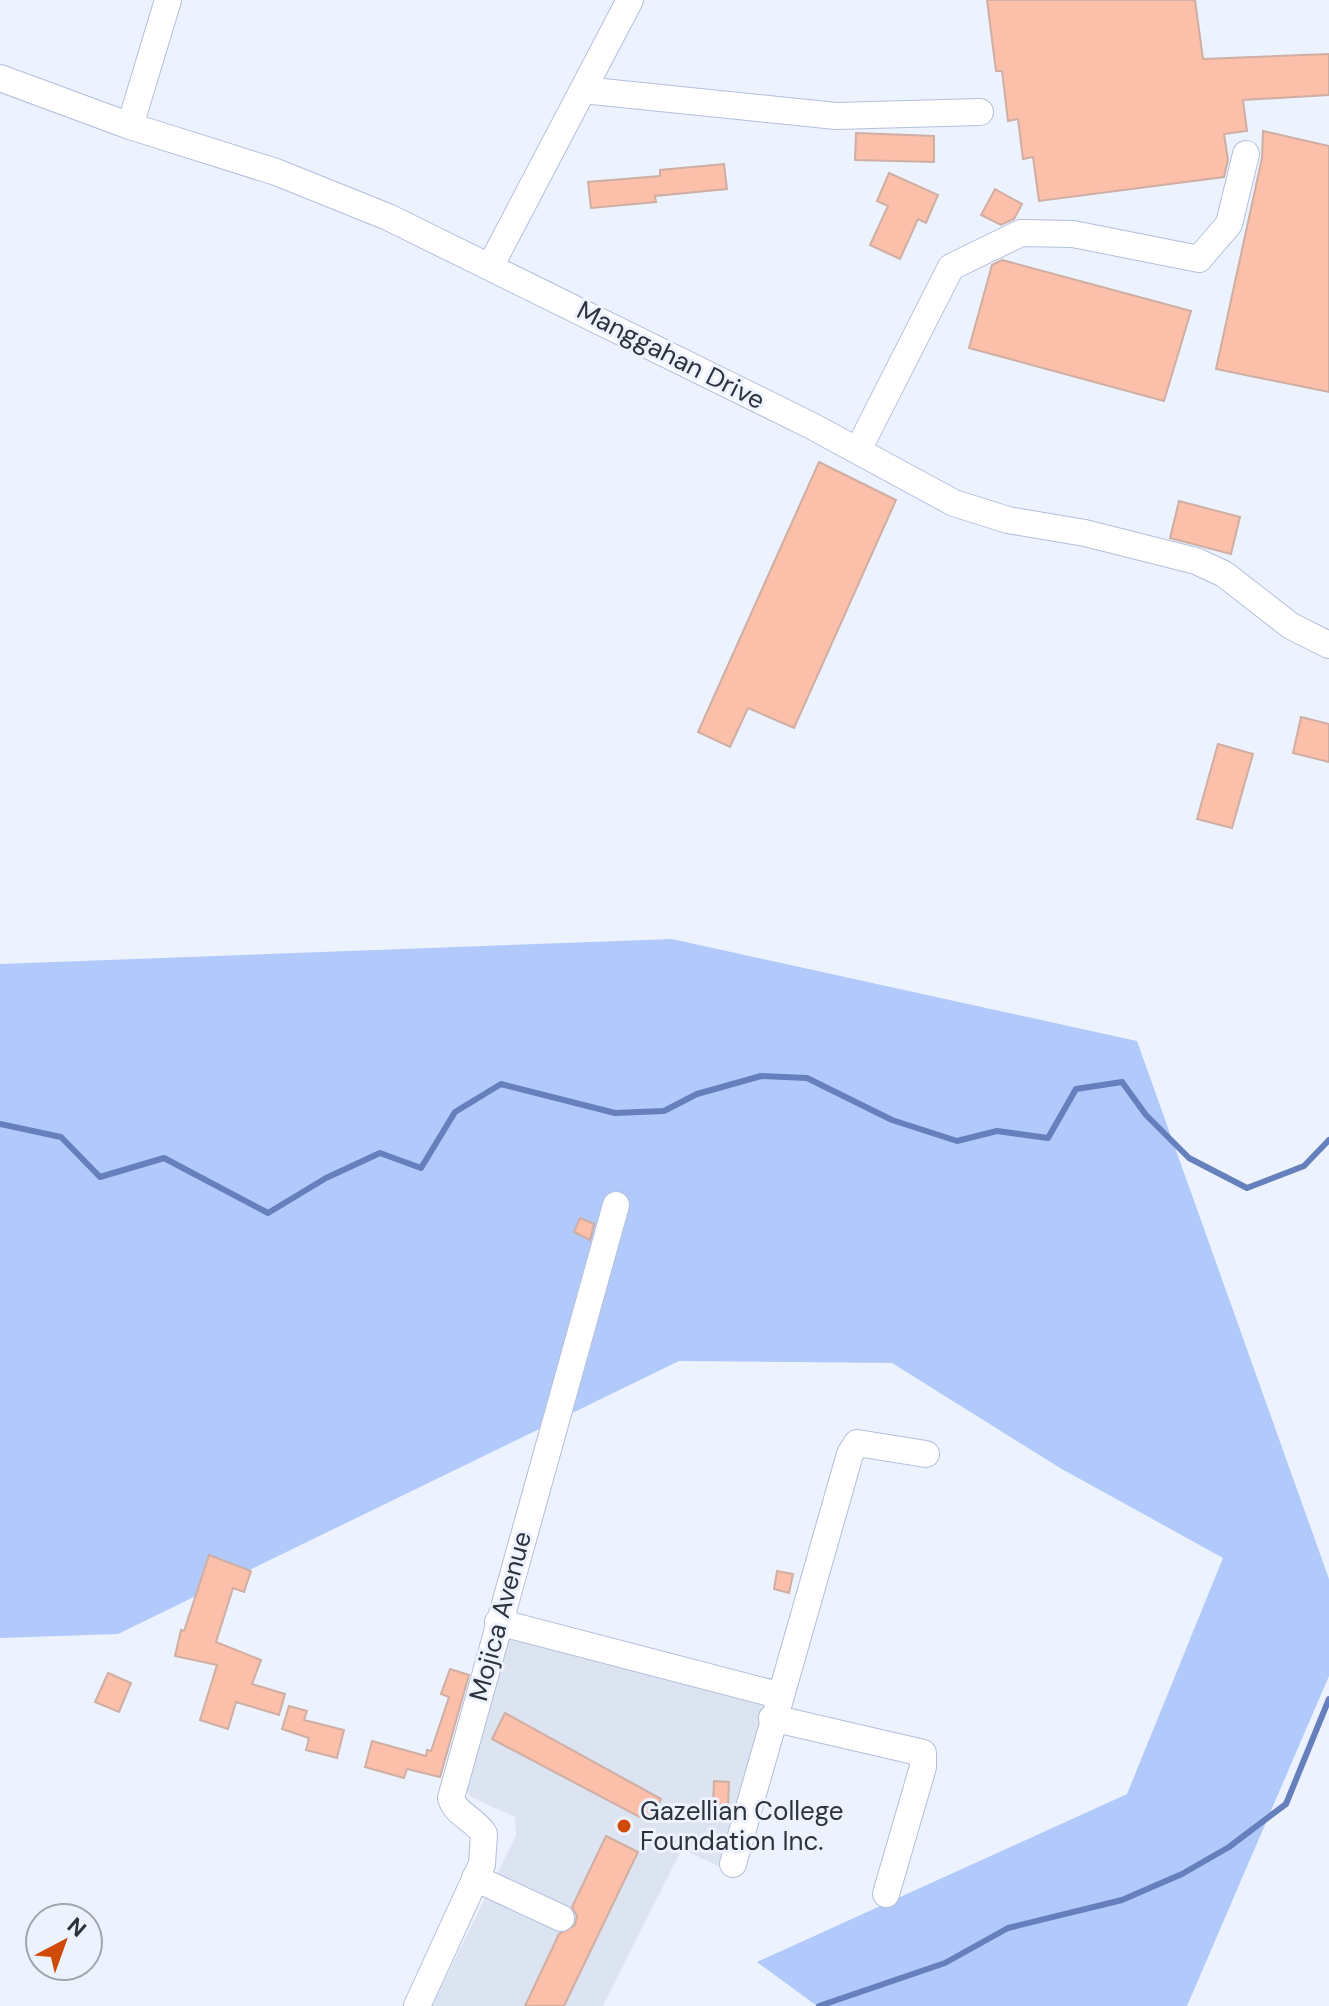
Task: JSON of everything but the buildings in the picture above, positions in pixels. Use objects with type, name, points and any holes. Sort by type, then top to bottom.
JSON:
[{"type":"street","points":[[130,126],[168,0]]},
{"type":"street","points":[[491,265],[630,0]]},
{"type":"street","name":"Manggahan Drive","points":[[0,78],[130,126],[276,172],[388,217],[491,265],[858,450],[911,482],[981,512],[1085,533],[1196,561],[1224,574],[1291,626],[1329,645]]},
{"type":"street","points":[[583,90],[836,116],[980,112]]},
{"type":"street","points":[[858,450],[951,267],[1021,233],[1073,234],[1199,259],[1229,224],[1246,154]]},
{"type":"street","name":"Mojica Avenue","points":[[417,2006],[484,1854],[484,1834],[475,1821],[457,1810],[451,1798],[616,1205]]},
{"type":"street","points":[[733,1864],[842,1475],[857,1443],[926,1454]]},
{"type":"street","points":[[498,1622],[923,1753],[923,1767],[886,1894]]},
{"type":"street","points":[[475,1878],[561,1918]]},
{"type":"shaded area","points":[[672,939],[1137,1041],[1329,1579],[1329,1676],[1187,2006],[817,2006],[757,1962],[1127,1794],[1223,1558],[1060,1468],[892,1363],[679,1361],[118,1634],[0,1638],[0,964]]},
{"type":"shaded area","name":"Gazellian College Foundation Inc.","points":[[505,1633],[767,1700],[720,1867],[682,1849],[603,2006],[432,2006],[516,1835],[515,1817],[471,1797],[465,1789]]},
{"type":"waterway","points":[[0,1124],[61,1137],[100,1177],[164,1158],[268,1213],[326,1178],[380,1153],[421,1168],[455,1112],[501,1084],[615,1113],[664,1111],[697,1094],[761,1076],[807,1078],[892,1120],[957,1141],[997,1131],[1048,1138],[1076,1089],[1122,1082],[1146,1115],[1189,1158],[1247,1188],[1304,1166],[1329,1140]]},
{"type":"waterway","points":[[819,2006],[945,1963],[1008,1928],[1122,1900],[1182,1874],[1229,1847],[1286,1804],[1329,1699]]},
{"type":"place","name":"Gazellian College Foundation Inc.","points":[[624,1826]]}]
